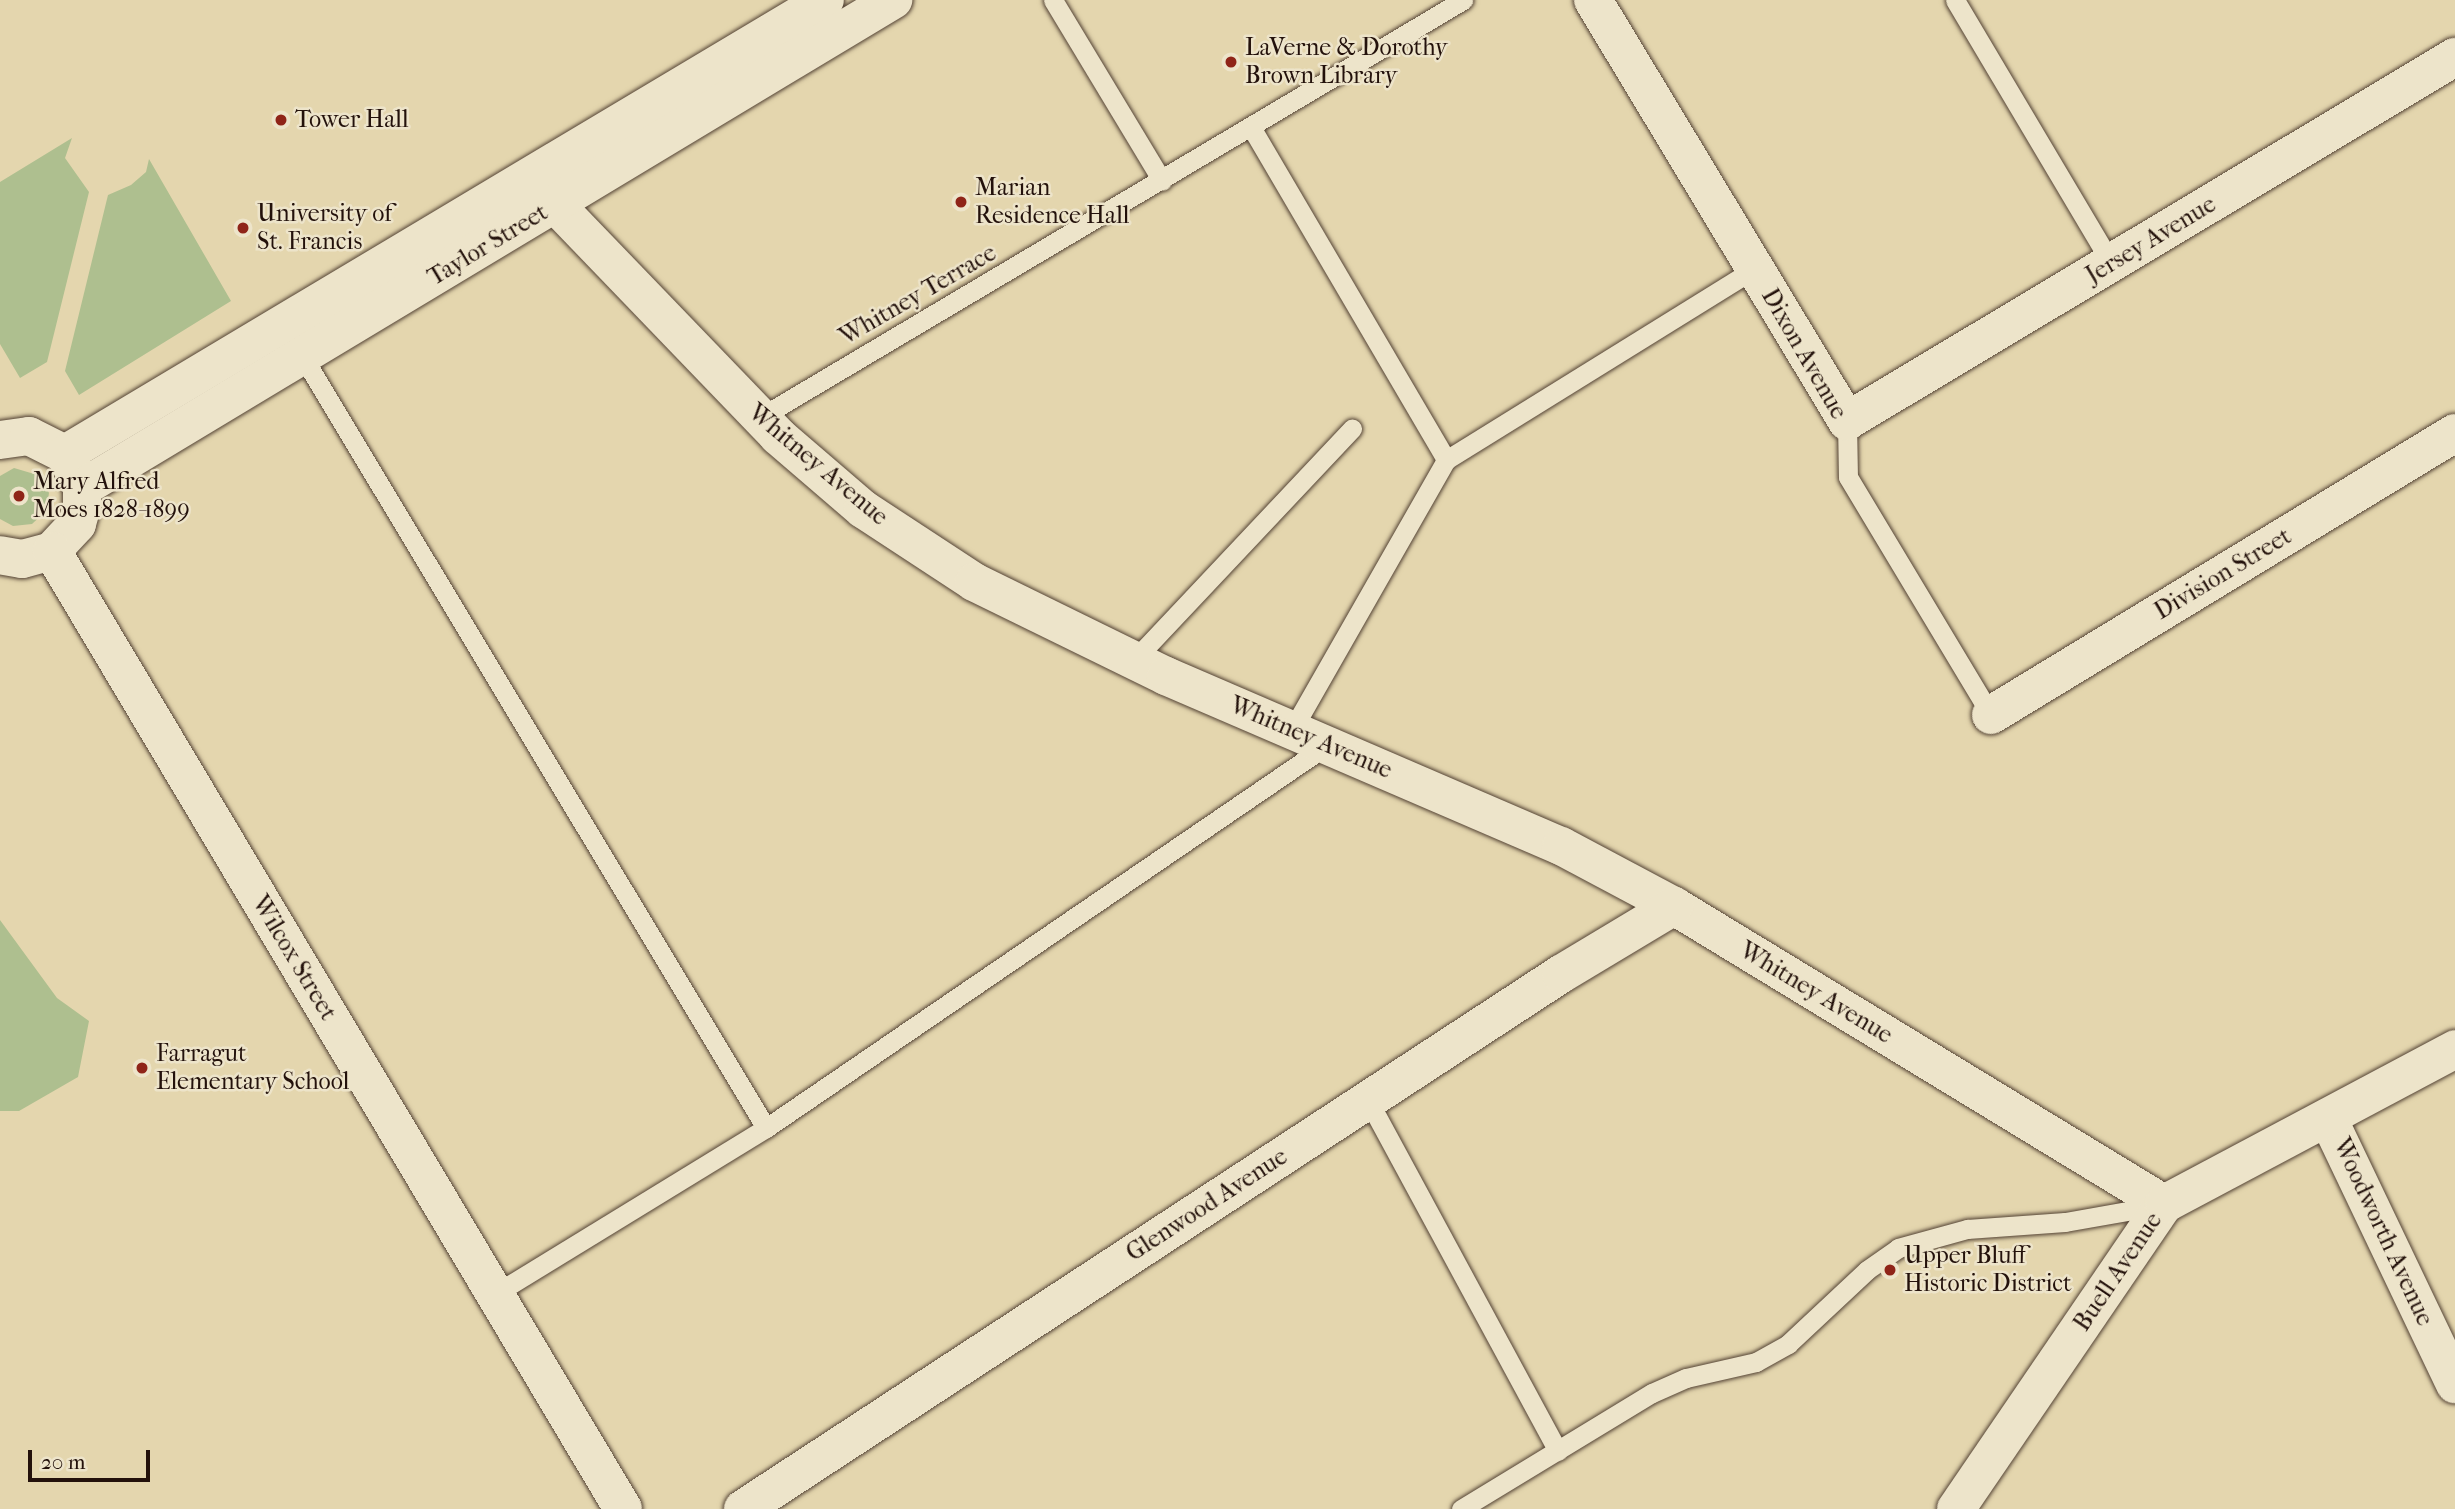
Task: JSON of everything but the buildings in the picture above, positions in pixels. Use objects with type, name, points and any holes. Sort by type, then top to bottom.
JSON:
[{"type":"street","name":"Taylor Street","points":[[542,191],[825,0]]},
{"type":"street","name":"Taylor Street","points":[[82,488],[293,341],[542,191],[893,0]]},
{"type":"street","name":"Dixon Avenue","points":[[1593,0],[1847,421]]},
{"type":"street","name":"Jersey Avenue","points":[[1847,421],[2455,57]]},
{"type":"street","name":"Whitney Avenue","points":[[542,191],[760,418],[863,509],[974,582],[1134,660],[1561,846],[1674,906],[2164,1204]]},
{"type":"street","name":"Taylor Street","points":[[65,454],[293,341]]},
{"type":"street","name":"Division Street","points":[[1990,715],[2455,433]]},
{"type":"street","points":[[0,440],[29,436],[65,454],[82,488],[77,524],[52,551],[22,559],[2,557]]},
{"type":"street","name":"Wilcox Street","points":[[52,551],[623,1509]]},
{"type":"street","name":"Glenwood Avenue","points":[[743,1509],[1561,974],[1674,906]]},
{"type":"street","name":"Buell Avenue","points":[[1956,1509],[2164,1204],[2455,1049]]},
{"type":"street","name":"Woodworth Avenue","points":[[2328,1118],[2455,1384]]},
{"type":"lane","points":[[1053,0],[1162,181]]},
{"type":"lane","name":"Whitney Terrace","points":[[760,418],[1463,0]]},
{"type":"lane","points":[[1955,0],[2112,264]]},
{"type":"lane","points":[[1251,127],[1446,460]]},
{"type":"lane","points":[[1292,730],[1446,460],[1754,270]]},
{"type":"lane","points":[[293,341],[766,1128]]},
{"type":"lane","name":"Dixon Avenue","points":[[1847,421],[1848,477],[1990,715]]},
{"type":"lane","points":[[1134,660],[1352,429]]},
{"type":"lane","points":[[495,1294],[766,1128],[1327,745]]},
{"type":"lane","points":[[1368,1100],[1558,1451]]},
{"type":"lane","points":[[1461,1509],[1686,1378],[1756,1362],[1788,1344],[1867,1270],[1898,1248],[1967,1229],[2064,1222],[2164,1204]]},
{"type":"green space","points":[[72,138],[65,158],[89,192],[47,362],[20,378],[0,344],[0,182]]},
{"type":"green space","points":[[149,159],[231,301],[79,395],[65,371],[108,195],[131,185],[146,172]]},
{"type":"green space","points":[[14,468],[41,476],[49,493],[46,511],[32,524],[13,526],[0,519],[0,476]]},
{"type":"green space","points":[[0,920],[57,998],[89,1021],[78,1077],[19,1111],[0,1111]]},
{"type":"place","name":"LaVerne & Dorothy Brown Library","points":[[1231,62]]},
{"type":"place","name":"Tower Hall","points":[[281,120]]},
{"type":"place","name":"Marian Residence Hall","points":[[961,202]]},
{"type":"place","name":"University of St. Francis","points":[[243,228]]},
{"type":"place","name":"Mary Alfred Moes 1828-1899","points":[[19,496]]},
{"type":"place","name":"Farragut Elementary School","points":[[142,1068]]},
{"type":"place","name":"Upper Bluff Historic District","points":[[1890,1270]]}]
